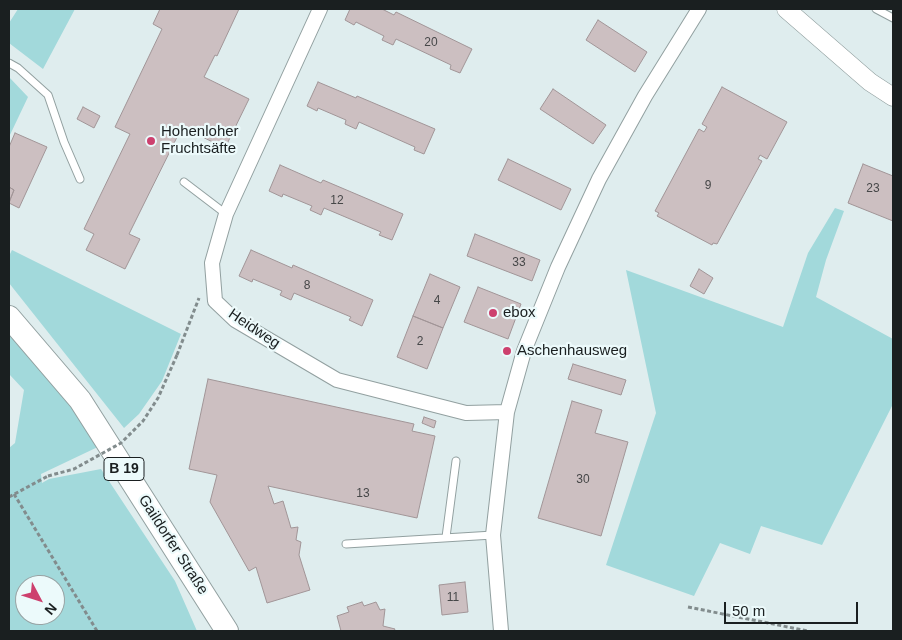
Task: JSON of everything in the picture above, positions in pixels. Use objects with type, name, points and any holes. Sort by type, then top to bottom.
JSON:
[{"type":"main road","name":"Gaildorfer Straße","points":[[9,317],[80,400],[227,631]]},
{"type":"street","name":"Heidweg","points":[[320,9],[226,214],[212,263],[215,301],[235,320],[337,380],[466,413],[507,412]]},
{"type":"street","points":[[501,631],[493,535],[507,412],[524,352],[558,267],[598,179],[645,96],[699,9]]},
{"type":"street","points":[[786,9],[870,82],[893,97]]},
{"type":"lane","points":[[876,9],[893,18]]},
{"type":"lane","points":[[9,63],[18,68],[48,95],[64,142],[80,179]]},
{"type":"lane","points":[[184,182],[226,214]]},
{"type":"lane","points":[[446,536],[456,461]]},
{"type":"lane","points":[[346,544],[446,536],[493,535]]},
{"type":"path","points":[[9,497],[48,476],[74,469],[121,443],[143,421],[158,398],[177,355],[212,263]]},
{"type":"path","points":[[14,494],[97,631]]},
{"type":"path","points":[[688,606],[808,631]]},
{"type":"shaded area","points":[[18,9],[75,9],[43,69],[9,43],[9,23]]},
{"type":"shaded area","points":[[9,77],[28,97],[9,137]]},
{"type":"shaded area","points":[[835,208],[844,211],[826,260],[816,297],[893,339],[893,404],[822,545],[761,526],[750,554],[720,543],[694,596],[606,565],[656,413],[626,270],[783,327],[808,253]]},
{"type":"shaded area","points":[[12,250],[181,334],[162,381],[139,414],[124,428],[9,283],[9,256]]},
{"type":"shaded area","points":[[9,330],[49,376],[102,445],[41,474],[42,483],[49,479],[101,469],[175,581],[197,631],[9,631],[9,448],[15,443],[24,390],[9,374]]},
{"type":"building","name":"Hohenloher Fruchtsäfte","points":[[160,9],[239,9],[217,56],[215,55],[204,77],[249,99],[225,148],[182,127],[129,234],[140,239],[125,269],[86,250],[94,234],[84,229],[130,134],[115,127],[162,29],[153,24]]},
{"type":"building","points":[[350,9],[382,9],[394,15],[396,12],[472,49],[460,73],[450,69],[451,65],[396,39],[393,45],[382,40],[384,36],[356,22],[354,25],[345,20]]},
{"type":"building","points":[[598,20],[647,52],[635,72],[586,40]]},
{"type":"building","points":[[318,82],[356,98],[357,96],[435,129],[424,154],[414,150],[415,147],[359,122],[356,129],[345,124],[346,120],[318,108],[317,111],[307,106]]},
{"type":"building","points":[[722,87],[787,122],[767,159],[760,155],[758,159],[762,161],[717,244],[713,243],[712,245],[657,216],[659,213],[655,211],[699,129],[704,132],[707,127],[702,124]]},
{"type":"building","points":[[553,89],[606,125],[593,144],[540,109]]},
{"type":"building","points":[[83,107],[100,116],[94,128],[77,119]]},
{"type":"building","points":[[15,133],[47,147],[19,208],[9,203],[14,190],[9,187],[9,147]]},
{"type":"building","points":[[508,159],[571,189],[561,210],[498,180]]},
{"type":"building","points":[[863,164],[893,176],[893,221],[848,203]]},
{"type":"building","points":[[280,165],[321,183],[323,180],[403,214],[392,240],[379,235],[381,232],[324,208],[321,215],[310,210],[312,206],[283,194],[282,197],[269,191]]},
{"type":"building","points":[[9,187],[14,190],[9,202]]},
{"type":"building","points":[[475,234],[540,260],[532,281],[467,256]]},
{"type":"building","points":[[251,250],[292,268],[293,265],[373,300],[362,326],[349,320],[351,317],[294,293],[291,300],[280,295],[282,291],[253,279],[252,282],[239,276]]},
{"type":"building","points":[[699,269],[713,278],[704,294],[690,286]]},
{"type":"building","points":[[430,274],[460,287],[443,328],[413,316]]},
{"type":"building","name":"ebox","points":[[478,287],[521,304],[508,339],[464,322]]},
{"type":"building","points":[[413,316],[443,328],[427,369],[397,357]]},
{"type":"building","points":[[573,364],[626,380],[621,395],[568,379]]},
{"type":"building","points":[[208,379],[414,424],[412,431],[435,436],[417,518],[268,486],[274,504],[283,501],[291,528],[298,527],[296,540],[301,542],[299,555],[310,590],[267,603],[256,567],[249,571],[210,502],[217,475],[189,469]]},
{"type":"building","points":[[572,401],[602,410],[595,433],[628,442],[601,536],[538,518]]},
{"type":"building","points":[[424,417],[436,421],[434,428],[422,423]]},
{"type":"building","points":[[465,582],[468,612],[442,615],[439,585]]},
{"type":"building","points":[[362,602],[364,606],[376,602],[380,610],[385,609],[383,626],[395,629],[394,631],[341,631],[337,616],[349,612],[347,607]]},
{"type":"place","name":"Hohenloher Fruchtsäfte","points":[[151,141]]},
{"type":"place","name":"ebox","points":[[493,313]]},
{"type":"place","name":"Aschenhausweg","points":[[507,351]]}]
